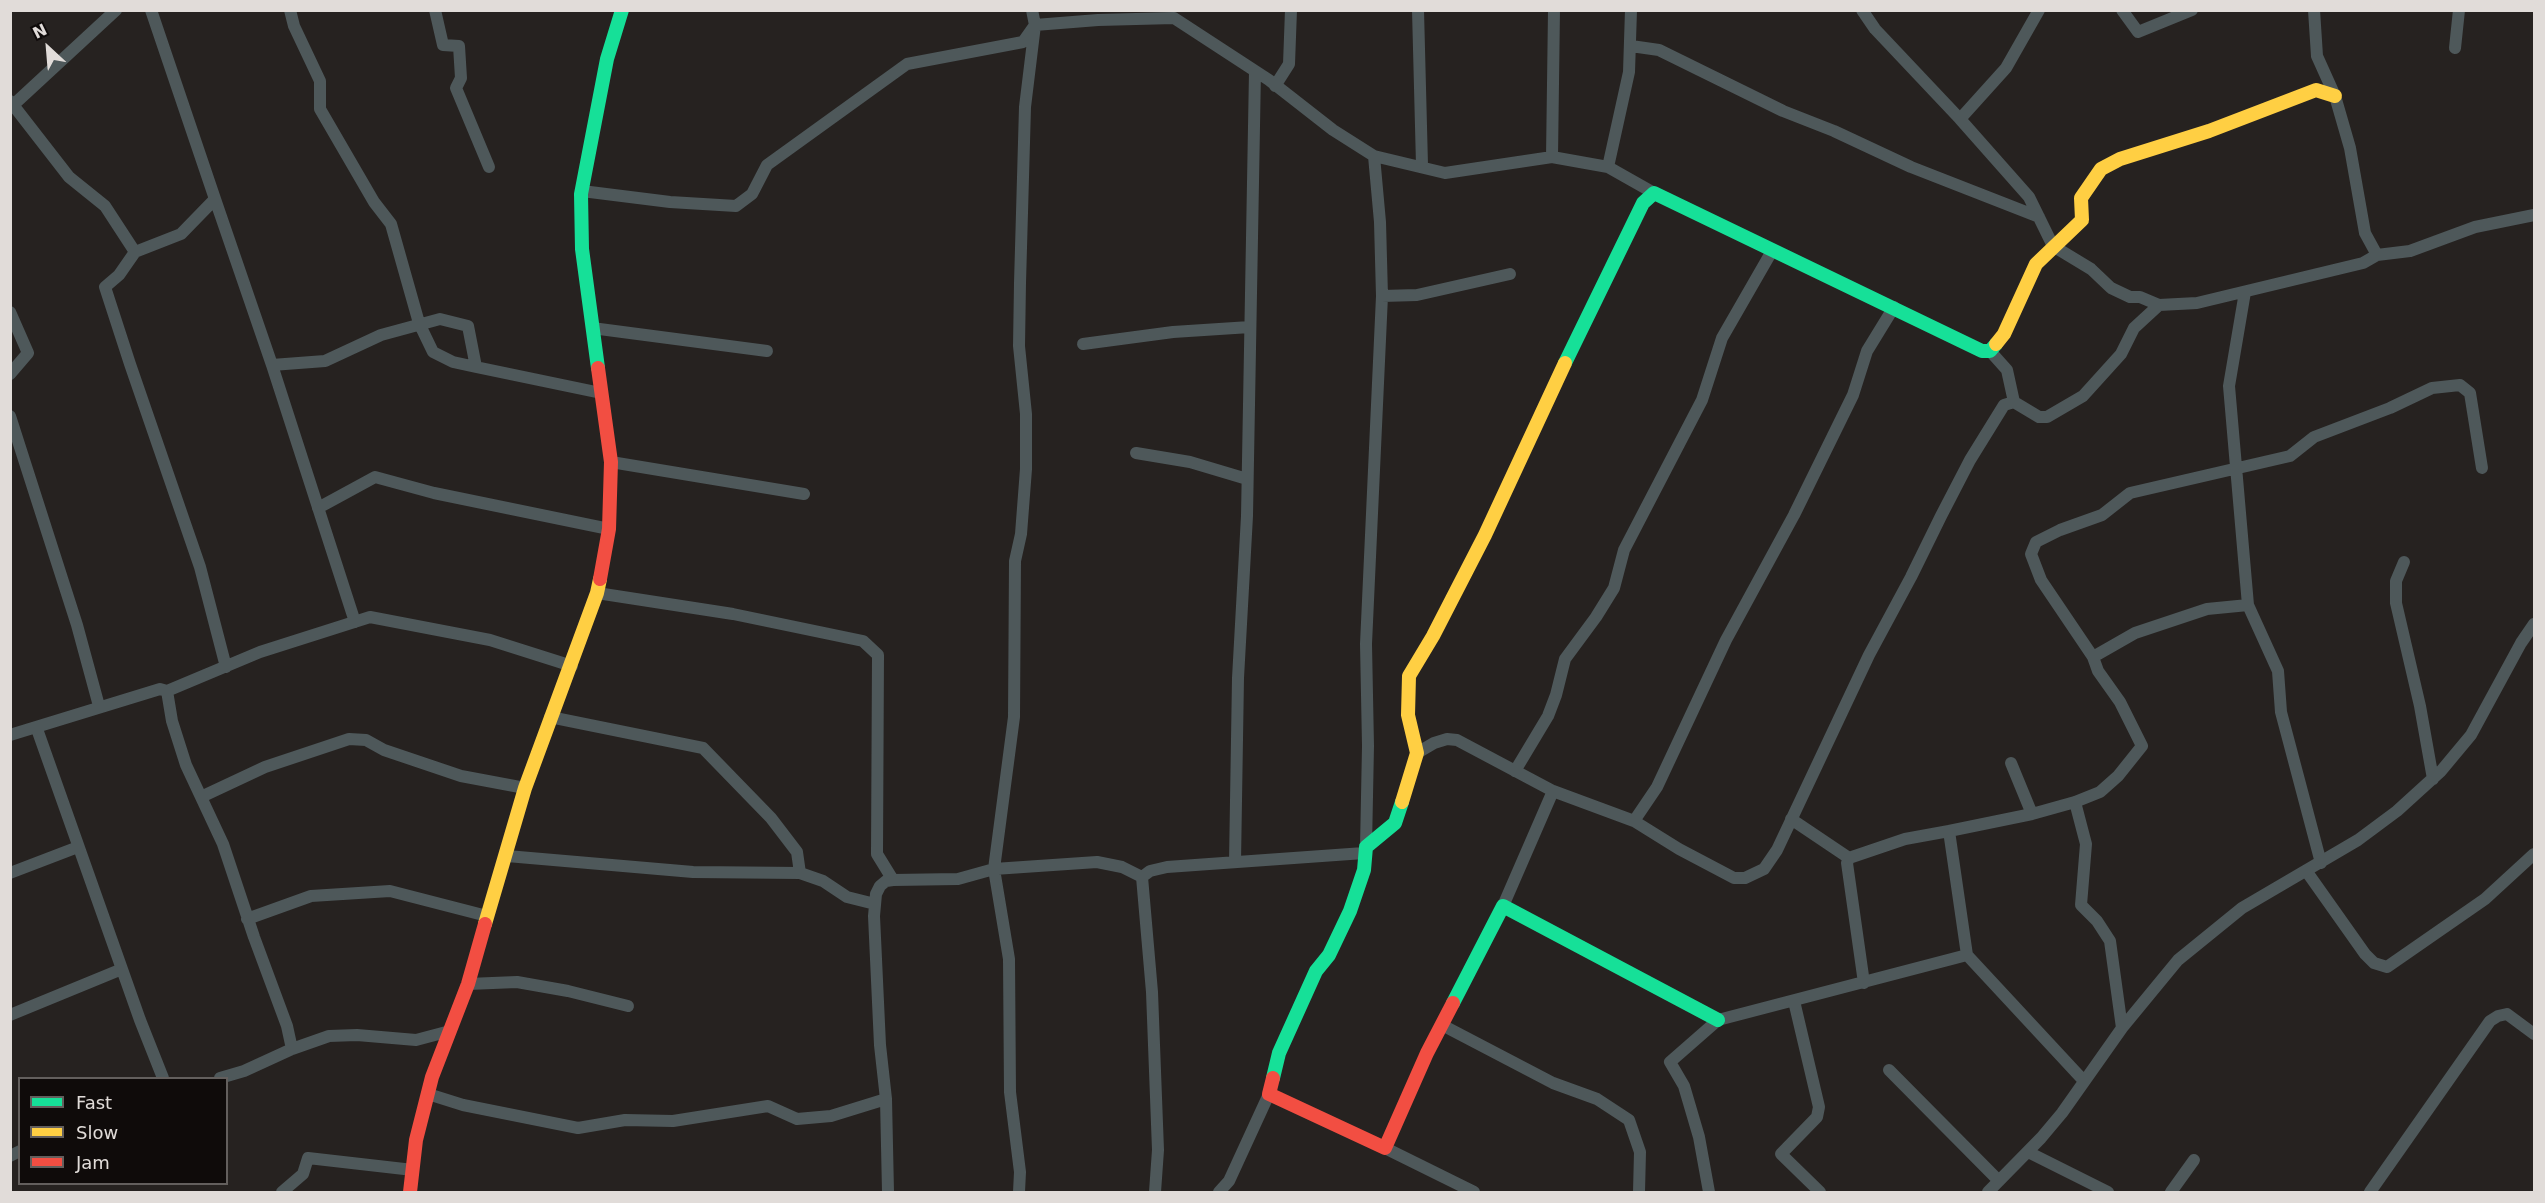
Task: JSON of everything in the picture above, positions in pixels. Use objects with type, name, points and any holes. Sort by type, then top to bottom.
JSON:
[{"type":"street","points":[[152,10],[272,364],[355,622]]},
{"type":"street","points":[[290,10],[294,26],[320,81],[320,109],[368,192],[391,224],[419,323],[434,352],[453,362],[601,393]]},
{"type":"street","points":[[435,10],[443,45],[459,46],[461,78],[456,88],[489,167]]},
{"type":"street","points":[[410,1192],[416,1140],[432,1077],[468,984],[525,788],[550,717],[572,666],[597,593],[609,529],[611,462],[582,249],[582,191],[607,59],[622,10]]},
{"type":"street","points":[[1019,1192],[1020,1172],[1010,1092],[1009,960],[993,869],[1014,717],[1015,561],[1021,534],[1026,469],[1026,414],[1019,346],[1025,107],[1035,25],[1032,10]]},
{"type":"street","points":[[1180,10],[1188,29]]},
{"type":"street","points":[[1275,86],[1288,64],[1291,10]]},
{"type":"street","points":[[1418,10],[1422,165]]},
{"type":"street","points":[[1552,158],[1554,10]]},
{"type":"street","points":[[1608,167],[1629,72],[1630,10]]},
{"type":"street","points":[[1960,119],[2006,68],[2039,10]]},
{"type":"street","points":[[2122,10],[2138,32],[2192,10]]},
{"type":"street","points":[[2314,10],[2317,56],[2335,96],[2350,148],[2365,233],[2377,255]]},
{"type":"street","points":[[2455,48],[2459,10]]},
{"type":"street","points":[[113,11],[12,104],[69,177],[105,206],[135,252]]},
{"type":"street","points":[[1865,12],[2029,197],[2053,246],[2091,269],[2111,288],[2130,297],[2139,297],[2159,305],[2197,303],[2363,263],[2377,255],[2410,251],[2475,227],[2535,215]]},
{"type":"street","points":[[1035,25],[1098,20],[1174,18],[1256,71],[1333,130],[1374,156],[1422,165],[1445,173],[1552,158],[1608,167],[1654,194],[1772,251],[1982,351],[1990,351],[2007,370],[2014,402],[2039,417],[2047,417],[2083,396],[2121,354],[2134,328],[2159,305]]},
{"type":"street","points":[[582,191],[670,202],[736,207],[752,194],[767,165],[907,64],[1023,42],[1035,25]]},
{"type":"street","points":[[1631,46],[1659,50],[1783,111],[1834,131],[1911,167],[2039,217]]},
{"type":"street","points":[[1235,862],[1238,678],[1247,479],[1256,71]]},
{"type":"street","points":[[1990,351],[2004,334],[2036,264],[2053,246],[2073,232],[2082,220],[2081,198],[2102,169],[2120,159],[2209,131],[2316,90],[2335,96]]},
{"type":"street","points":[[1219,1192],[1229,1182],[1269,1094],[1279,1053],[1316,970],[1329,955],[1350,911],[1364,870],[1368,746],[1366,644],[1382,296],[1380,222],[1374,156]]},
{"type":"street","points":[[1142,877],[1150,871],[1167,867],[1365,850],[1395,823],[1417,753],[1408,715],[1409,675],[1433,636],[1485,535],[1529,436],[1643,203],[1654,194]]},
{"type":"street","points":[[215,200],[181,234],[135,252],[119,275],[105,287],[200,567],[226,667]]},
{"type":"street","points":[[1515,771],[1548,716],[1565,658],[1596,617],[1614,588],[1624,550],[1702,400],[1722,338],[1772,251]]},
{"type":"street","points":[[1382,296],[1417,296],[1510,274]]},
{"type":"street","points":[[2245,292],[2229,387],[2248,605],[2278,671],[2283,723],[2321,862]]},
{"type":"street","points":[[1634,821],[1657,787],[1726,640],[1794,515],[1853,395],[1867,351],[1894,308]]},
{"type":"street","points":[[10,312],[28,353],[10,374]]},
{"type":"street","points":[[272,364],[325,361],[381,335],[440,319],[468,326],[476,367]]},
{"type":"street","points":[[1083,344],[1173,332],[1250,327]]},
{"type":"street","points":[[592,328],[767,351]]},
{"type":"street","points":[[1849,858],[1905,839],[2032,814],[2075,802],[2100,792],[2118,776],[2142,746],[2120,702],[2097,671],[2093,657],[2041,580],[2031,554],[2036,542],[2060,530],[2102,515],[2130,493],[2290,456],[2314,437],[2390,408],[2432,388],[2460,385],[2470,393],[2482,468]]},
{"type":"street","points":[[1417,753],[1434,743],[1447,739],[1457,740],[1553,791],[1634,821],[1679,849],[1734,878],[1745,878],[1764,869],[1791,819],[1869,655],[1970,460],[2004,405],[2014,402]]},
{"type":"street","points":[[10,416],[77,626],[99,706]]},
{"type":"street","points":[[1136,453],[1190,462],[1247,479]]},
{"type":"street","points":[[611,462],[804,494]]},
{"type":"street","points":[[318,508],[375,477],[434,493],[609,529]]},
{"type":"street","points":[[2404,562],[2396,581],[2396,603],[2420,706],[2433,779]]},
{"type":"street","points":[[597,593],[733,614],[863,641],[878,655],[877,854],[893,880]]},
{"type":"street","points":[[2093,657],[2134,633],[2208,609],[2248,605]]},
{"type":"street","points":[[10,735],[37,729],[47,723],[99,706],[160,689],[167,691],[260,652],[370,617],[490,640],[572,666]]},
{"type":"street","points":[[1988,1192],[2028,1152],[2062,1113],[2122,1028],[2178,960],[2242,908],[2307,872],[2358,840],[2397,811],[2433,779],[2471,735],[2495,696],[2521,643],[2535,624]]},
{"type":"street","points":[[167,691],[172,721],[186,765],[223,844],[287,1026],[292,1049]]},
{"type":"street","points":[[550,717],[703,748],[744,788],[791,843],[797,852],[800,873]]},
{"type":"street","points":[[37,729],[122,969],[164,1077]]},
{"type":"street","points":[[201,797],[265,767],[349,739],[366,740],[384,750],[461,776],[525,788]]},
{"type":"street","points":[[2011,763],[2032,814]]},
{"type":"street","points":[[1385,1148],[1442,1025],[1503,906],[1553,791]]},
{"type":"street","points":[[2075,802],[2086,844],[2080,905],[2097,921],[2110,940],[2122,1028]]},
{"type":"street","points":[[1791,819],[1849,858]]},
{"type":"street","points":[[1948,831],[1967,955],[2084,1081]]},
{"type":"street","points":[[10,873],[78,847]]},
{"type":"street","points":[[2307,872],[2365,954],[2374,963],[2387,967],[2486,899],[2535,854]]},
{"type":"street","points":[[507,856],[693,872],[800,873],[823,881],[847,897],[875,904]]},
{"type":"street","points":[[1849,858],[1847,863],[1864,983]]},
{"type":"street","points":[[888,1192],[886,1099],[876,969],[875,904],[880,886],[886,881],[893,880],[958,879],[993,869],[1097,862],[1122,867],[1142,877]]},
{"type":"street","points":[[1142,877],[1152,992],[1158,1150],[1155,1192]]},
{"type":"street","points":[[248,918],[311,896],[390,891],[487,916]]},
{"type":"street","points":[[1503,906],[1718,1020]]},
{"type":"street","points":[[1709,1192],[1699,1137],[1684,1086],[1670,1062],[1718,1020],[1967,955]]},
{"type":"street","points":[[10,1015],[122,969]]},
{"type":"street","points":[[468,984],[517,982],[568,991],[628,1006]]},
{"type":"street","points":[[1794,1001],[1819,1107],[1817,1117],[1781,1154],[1820,1192]]},
{"type":"street","points":[[2370,1192],[2490,1022],[2498,1016],[2507,1014],[2535,1034]]},
{"type":"street","points":[[1442,1025],[1553,1083],[1597,1099],[1629,1120],[1640,1152],[1639,1192]]},
{"type":"street","points":[[223,1077],[244,1071],[292,1049],[329,1036],[357,1035],[416,1040],[450,1031]]},
{"type":"street","points":[[1889,1070],[1999,1182]]},
{"type":"street","points":[[428,1094],[463,1105],[578,1128],[625,1120],[684,1120],[768,1106],[797,1119],[831,1116],[886,1099]]},
{"type":"street","points":[[1269,1094],[1474,1192]]},
{"type":"street","points":[[2028,1152],[2108,1192]]},
{"type":"street","points":[[282,1192],[303,1174],[308,1158],[413,1170]]},
{"type":"street","points":[[2171,1192],[2194,1160]]},
{"type":"traffic: fast","points":[[598,368],[582,249],[581,194],[607,59],[622,10]]},
{"type":"traffic: fast","points":[[1565,363],[1643,203],[1654,193],[1982,351],[1990,351],[1996,344]]},
{"type":"traffic: fast","points":[[1273,1078],[1279,1053],[1316,971],[1329,955],[1350,911],[1364,870],[1366,847],[1395,823],[1402,802]]},
{"type":"traffic: fast","points":[[1453,1003],[1503,906],[1718,1020]]},
{"type":"traffic: slow","points":[[1996,344],[2004,334],[2036,264],[2082,220],[2081,198],[2101,169],[2120,159],[2209,131],[2316,90],[2335,96]]},
{"type":"traffic: slow","points":[[1402,802],[1417,753],[1408,715],[1409,676],[1433,636],[1485,535],[1565,363]]},
{"type":"traffic: slow","points":[[485,924],[525,788],[597,593],[600,579]]},
{"type":"traffic: jam","points":[[598,368],[611,462],[609,529],[600,579]]},
{"type":"traffic: jam","points":[[410,1192],[416,1140],[432,1077],[468,984],[485,924]]},
{"type":"traffic: jam","points":[[1273,1078],[1269,1094],[1385,1148],[1427,1053],[1453,1003]]}]
